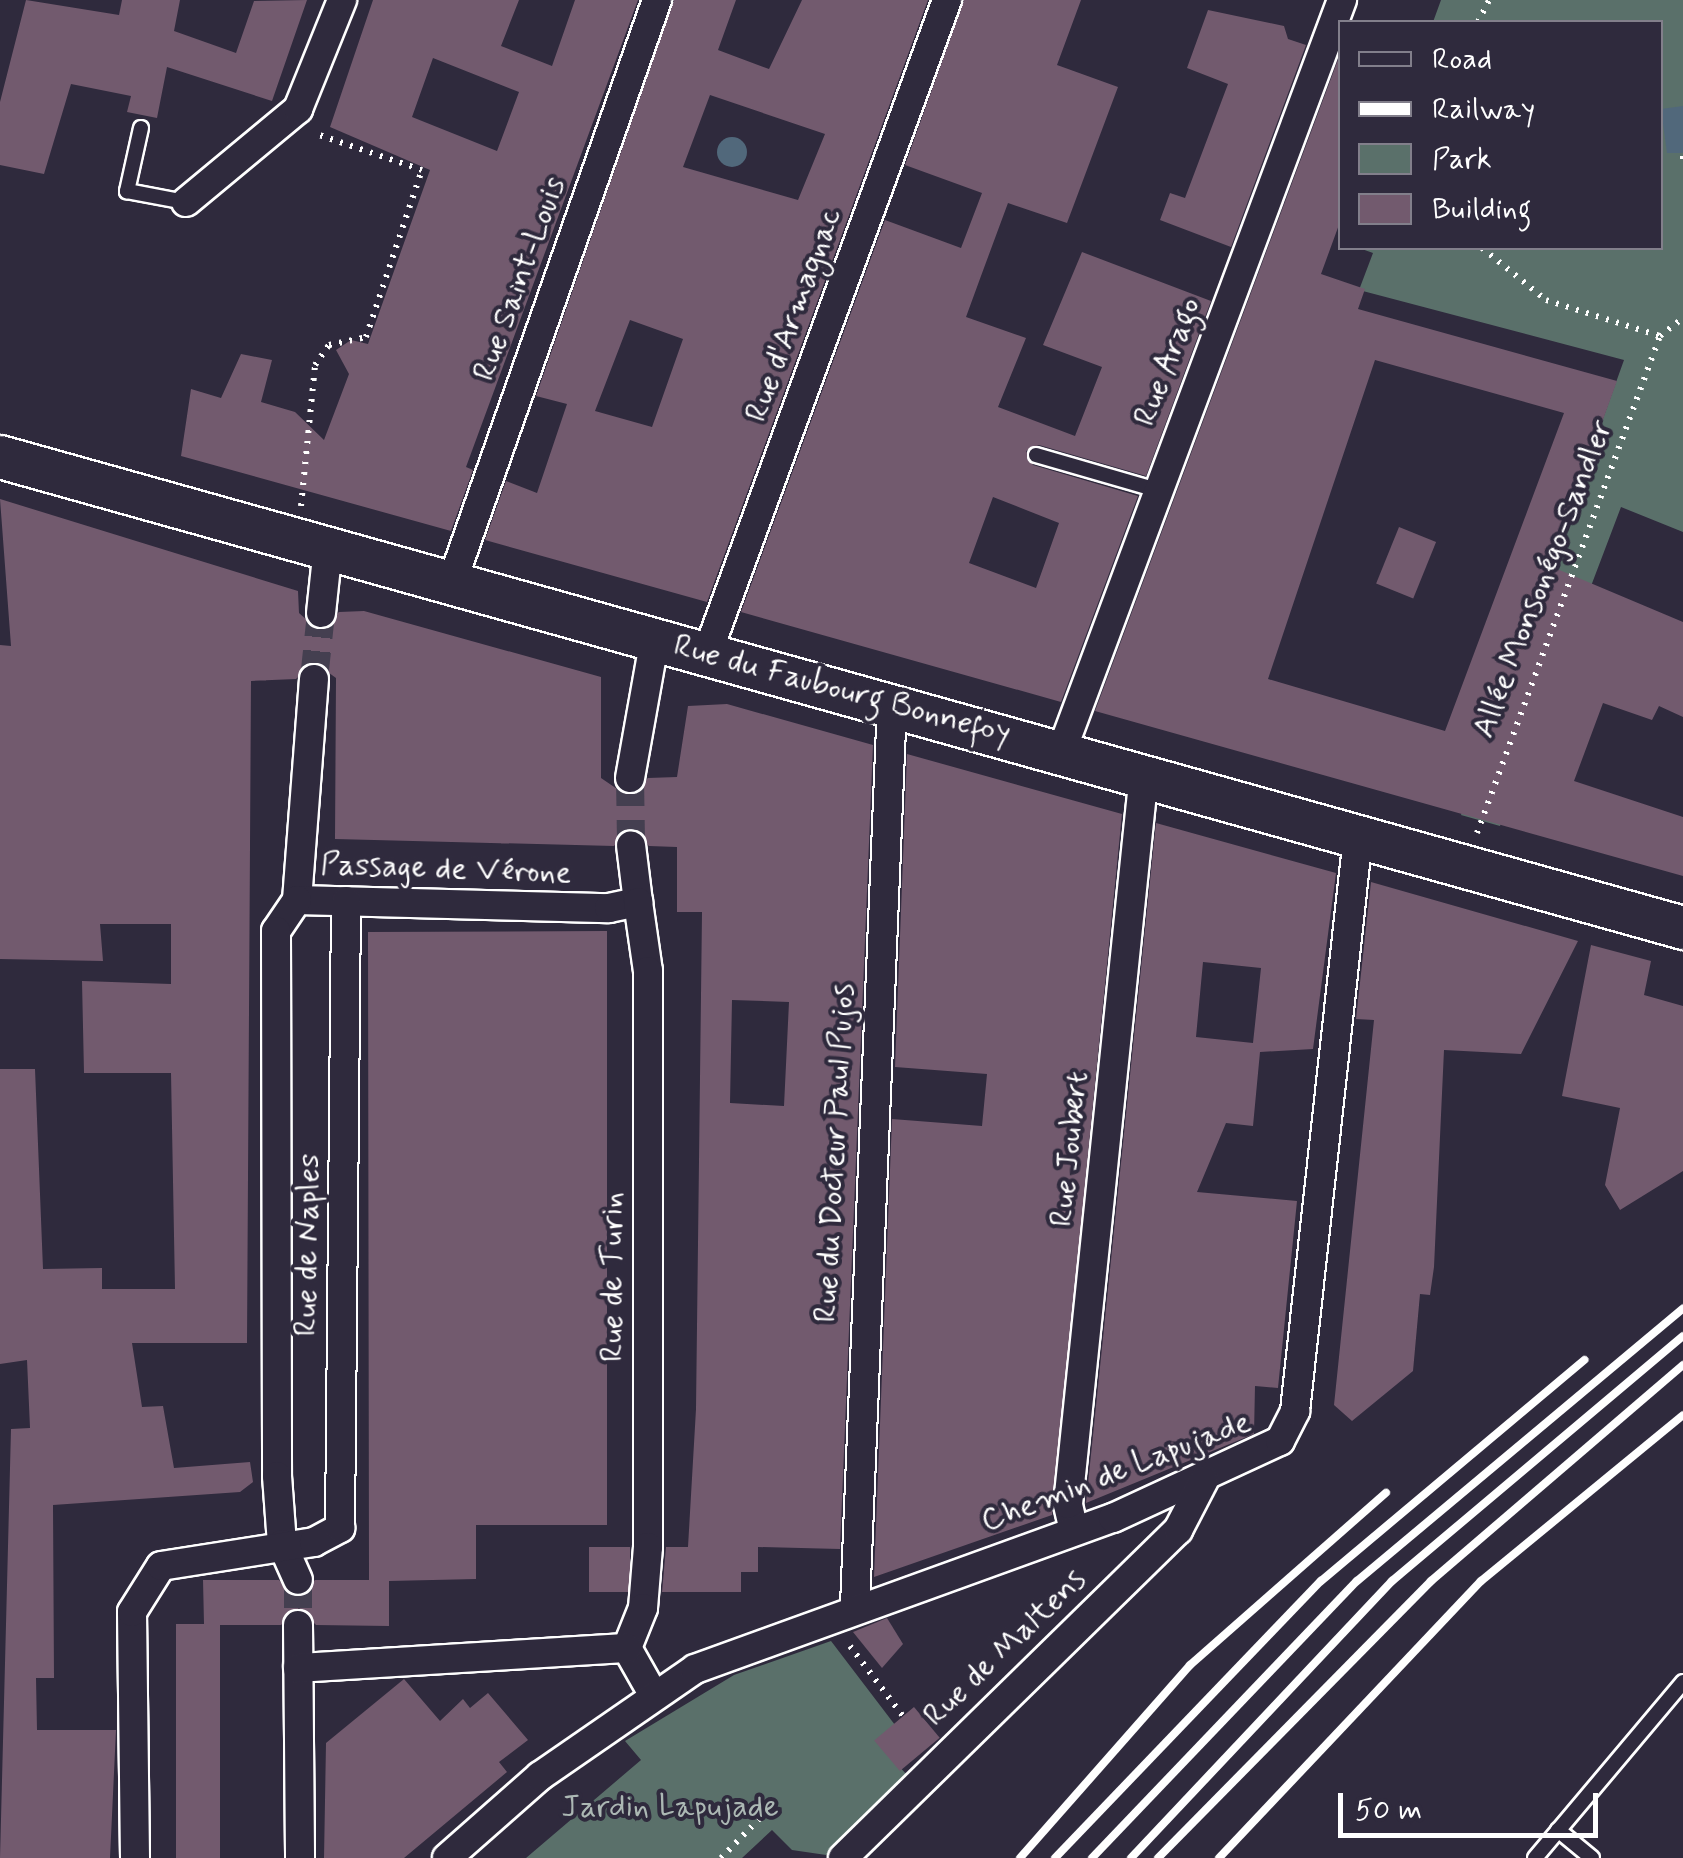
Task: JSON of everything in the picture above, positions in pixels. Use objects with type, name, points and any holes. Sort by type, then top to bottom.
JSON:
[{"type":"main road","name":"Rue du Faubourg Bonnefoy","points":[[0,456],[1062,750],[1683,928]]},
{"type":"street","points":[[186,202],[298,109],[342,0]]},
{"type":"street","name":"Rue Saint-Louis","points":[[452,582],[657,0]]},
{"type":"street","name":"Rue d'Armagnac","points":[[707,654],[947,0]]},
{"type":"street","name":"Rue Arago","points":[[1062,750],[1342,0]]},
{"type":"street","points":[[314,545],[321,612]]},
{"type":"street","points":[[630,778],[655,638]]},
{"type":"street","name":"Passage de Vérone","points":[[314,678],[297,900],[477,909],[638,902]]},
{"type":"street","name":"Rue du Docteur Paul Pujos","points":[[854,1605],[892,705]]},
{"type":"street","name":"Rue Joubert","points":[[1074,1531],[1068,1504],[1144,774]]},
{"type":"street","name":"Chemin de Lapujade","points":[[447,1858],[653,1694],[854,1605],[1074,1531],[1266,1454],[1295,1412],[1358,837]]},
{"type":"street","points":[[630,845],[638,902]]},
{"type":"street","name":"Rue de Naples","points":[[297,900],[276,931],[282,1544],[298,1580]]},
{"type":"street","name":"Rue de Naples","points":[[135,1858],[132,1612],[161,1566],[282,1544],[340,1528],[346,901]]},
{"type":"street","name":"Rue de Turin","points":[[627,1648],[645,1592],[648,1547],[648,971],[638,902]]},
{"type":"street","name":"Rue de Maltens","points":[[843,1858],[1178,1530],[1204,1480]]},
{"type":"street","points":[[298,1625],[300,1858]]},
{"type":"street","points":[[298,1668],[627,1648],[653,1694]]},
{"type":"lane","points":[[140,128],[126,190],[186,202]]},
{"type":"lane","points":[[1036,455],[1157,490]]},
{"type":"lane","points":[[1535,1858],[1683,1682]]},
{"type":"lane","points":[[1558,1830],[1592,1858]]},
{"type":"path","points":[[298,109],[314,133],[422,170],[366,336],[329,346],[315,365],[314,545]]},
{"type":"path","points":[[1683,156],[1683,166]]},
{"type":"path","points":[[1484,250],[1546,300],[1660,336],[1683,318]]},
{"type":"path","name":"Allée Monsonégo-Sandler","points":[[1467,868],[1660,336]]},
{"type":"path","points":[[827,1616],[903,1716]]},
{"type":"path","points":[[721,1858],[760,1818]]},
{"type":"green space","points":[[1441,0],[1683,0],[1683,532],[1621,507],[1500,826],[1461,815],[1624,360],[1359,290],[1373,253],[1365,250],[1663,250],[1663,20],[1434,20]]},
{"type":"green space","name":"Jardin Lapujade","points":[[831,1641],[895,1725],[877,1743],[909,1777],[833,1856],[792,1850],[772,1830],[742,1858],[526,1858],[641,1760],[625,1741],[734,1675]]},
{"type":"water","points":[[1683,106],[1683,153],[1667,153],[1663,109]]},
{"type":"water","points":[[732,137],[743,141],[747,152],[743,163],[732,167],[721,163],[717,152],[721,141]]},
{"type":"building","points":[[26,0],[119,15],[122,0],[180,0],[174,31],[236,53],[254,1],[307,0],[272,101],[167,67],[157,118],[127,112],[131,96],[71,84],[44,174],[0,165],[0,102]]},
{"type":"building","points":[[373,0],[519,0],[501,46],[552,66],[575,0],[638,0],[466,467],[473,470],[451,531],[181,456],[191,389],[221,398],[241,354],[272,360],[261,402],[295,412],[324,440],[349,374],[336,350],[351,340],[368,344],[430,170],[330,127]],"holes":[[[433,58],[519,92],[497,151],[412,117]]]},
{"type":"building","points":[[674,0],[736,0],[718,50],[769,69],[802,0],[928,0],[707,602],[485,540],[506,481],[537,493],[567,404],[536,396]],"holes":[[[710,95],[825,134],[798,200],[683,167]],[[630,320],[683,339],[652,427],[595,411]]]},
{"type":"building","points":[[964,0],[1081,0],[1057,65],[1118,87],[1067,223],[1008,203],[966,317],[1026,338],[998,407],[1075,436],[1102,367],[1043,345],[1082,252],[1211,301],[1146,476],[1039,445],[1026,451],[1033,465],[1138,496],[1061,702],[741,612],[885,220],[961,248],[982,193],[905,165]],"holes":[[[993,497],[1059,523],[1036,588],[969,563]]]},
{"type":"building","points":[[1208,10],[1284,26],[1288,39],[1306,45],[1231,247],[1160,220],[1170,193],[1185,198],[1228,84],[1187,68]]},
{"type":"building","points":[[1338,60],[1338,227],[1321,274],[1365,289],[1358,309],[1617,381],[1550,566],[1683,622],[1683,717],[1659,706],[1652,720],[1603,703],[1574,781],[1683,817],[1683,876],[1095,711]],"holes":[[[1375,360],[1564,413],[1445,731],[1268,679]]]},
{"type":"building","points":[[0,499],[298,591],[299,613],[318,630],[339,612],[364,611],[601,677],[601,778],[626,795],[648,778],[677,777],[688,706],[727,704],[873,745],[840,1549],[758,1547],[758,1572],[741,1572],[741,1592],[662,1592],[666,1547],[688,1547],[696,1409],[702,912],[677,912],[677,847],[649,846],[630,828],[614,846],[335,839],[336,678],[314,662],[296,679],[251,681],[247,1343],[132,1343],[142,1407],[163,1406],[174,1468],[250,1462],[253,1482],[240,1492],[53,1505],[54,1678],[36,1678],[37,1730],[116,1730],[110,1858],[0,1858],[11,1429],[30,1428],[27,1360],[0,1364],[0,1069],[35,1069],[43,1269],[102,1268],[102,1289],[175,1289],[171,1073],[84,1073],[82,981],[171,984],[171,924],[100,924],[103,961],[0,959],[0,645],[11,646]],"holes":[[[732,1000],[789,1002],[784,1106],[730,1103]]]},
{"type":"building","points":[[1399,527],[1436,542],[1413,599],[1376,584]]},
{"type":"building","points":[[907,754],[1122,814],[1052,1515],[874,1577],[892,1119],[982,1126],[987,1074],[895,1067]]},
{"type":"building","points":[[1156,823],[1336,873],[1313,1049],[1260,1052],[1253,1126],[1226,1123],[1197,1192],[1297,1201],[1278,1388],[1255,1386],[1254,1434],[1086,1503]],"holes":[[[1203,962],[1261,968],[1253,1043],[1196,1037]]]},
{"type":"building","points":[[1371,882],[1578,941],[1521,1054],[1444,1050],[1434,1267],[1430,1295],[1420,1294],[1413,1371],[1352,1421],[1334,1405],[1374,1020],[1356,1019]]},
{"type":"building","points":[[607,931],[607,1525],[476,1525],[476,1579],[389,1581],[389,1626],[316,1625],[299,1608],[281,1625],[220,1625],[220,1858],[176,1858],[176,1624],[204,1624],[203,1580],[279,1580],[297,1597],[315,1580],[369,1580],[368,932]]},
{"type":"building","points":[[1591,945],[1651,961],[1644,995],[1683,1006],[1683,1171],[1620,1210],[1605,1185],[1620,1108],[1562,1096]]},
{"type":"building","points":[[589,1547],[630,1547],[630,1592],[589,1592]]},
{"type":"building","points":[[887,1618],[903,1644],[882,1668],[853,1632]]},
{"type":"building","points":[[404,1679],[440,1721],[463,1699],[470,1708],[488,1693],[528,1740],[499,1762],[507,1772],[404,1858],[324,1858],[326,1743]]},
{"type":"building","points":[[914,1707],[940,1738],[900,1771],[874,1740]]},
{"type":"tunnel","points":[[314,679],[321,613]]},
{"type":"tunnel","points":[[630,778],[631,845]]},
{"type":"tunnel","points":[[298,1580],[298,1625]]},
{"type":"railway","points":[[1092,1858],[1357,1581],[1683,1308]]},
{"type":"railway","points":[[1131,1858],[1392,1581],[1683,1336]]},
{"type":"railway","points":[[1055,1858],[1321,1581],[1584,1360]]},
{"type":"railway","points":[[1158,1858],[1431,1581],[1683,1365]]},
{"type":"railway","points":[[1219,1858],[1481,1581],[1683,1415]]},
{"type":"railway","points":[[1020,1858],[1190,1665],[1386,1493]]}]
